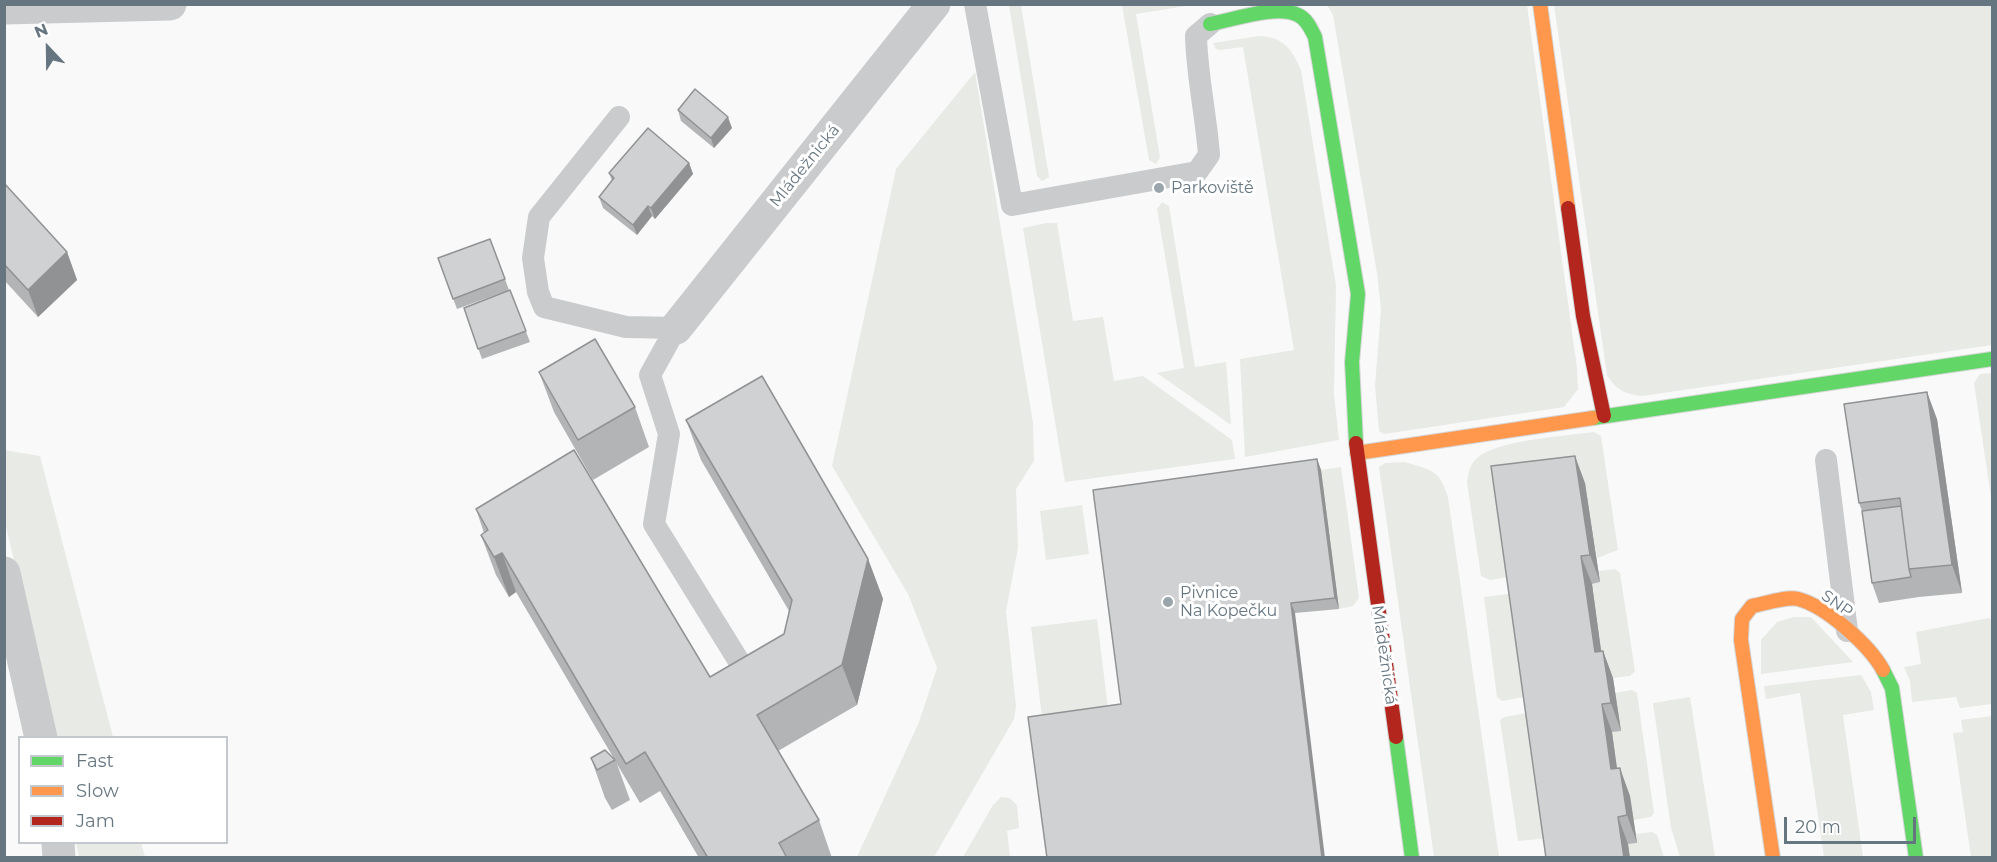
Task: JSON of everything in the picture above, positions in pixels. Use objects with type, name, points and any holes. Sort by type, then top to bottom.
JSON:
[{"type":"street","points":[[4,8],[170,4]]},
{"type":"street","name":"Mládežnická","points":[[676,328],[934,4]]},
{"type":"street","points":[[1540,4],[1583,316],[1604,416]]},
{"type":"street","name":"Mládežnická","points":[[1210,24],[1281,11],[1297,14],[1308,23],[1315,37],[1358,294],[1352,362],[1357,453],[1412,858]]},
{"type":"street","points":[[1357,453],[1992,358]]},
{"type":"street","points":[[4,573],[41,736]]},
{"type":"street","name":"SNP","points":[[1773,858],[1741,640],[1742,619],[1752,606],[1797,598],[1827,614],[1847,630],[1879,663],[1892,688],[1916,858]]},
{"type":"lane","points":[[975,4],[1012,205],[1197,172],[1209,155],[1207,118],[1197,63],[1196,36],[1210,24]]},
{"type":"lane","points":[[619,117],[539,217],[533,258],[538,292],[544,307],[626,327],[676,328],[650,375],[669,434],[654,524],[753,684]]},
{"type":"lane","points":[[1826,460],[1847,630]]},
{"type":"shaded area","points":[[1009,5],[1021,5],[1049,177],[1042,181],[1037,176]]},
{"type":"shaded area","points":[[1122,5],[1192,5],[1136,14],[1160,157],[1156,164],[1149,160]]},
{"type":"shaded area","points":[[1327,5],[1527,5],[1577,368],[1578,389],[1564,407],[1384,434],[1379,431],[1375,386],[1381,309],[1377,273],[1333,15]]},
{"type":"shaded area","points":[[1554,5],[1992,5],[1992,345],[1642,396],[1618,388],[1607,375]]},
{"type":"shaded area","points":[[1259,36],[1274,39],[1286,46],[1301,70],[1336,286],[1334,394],[1339,440],[1245,457],[1240,359],[1294,350],[1243,47],[1220,50],[1216,49],[1213,43]]},
{"type":"shaded area","points":[[975,72],[1033,423],[1034,461],[1016,489],[1018,548],[1006,611],[1016,706],[1014,719],[934,857],[857,857],[919,722],[937,668],[908,594],[832,466],[896,169]]},
{"type":"shaded area","points":[[1162,202],[1169,206],[1195,367],[1226,362],[1231,425],[1157,373],[1184,368],[1157,209]]},
{"type":"shaded area","points":[[1057,223],[1073,321],[1103,317],[1114,381],[1143,376],[1232,440],[1235,459],[1065,482],[1023,228]]},
{"type":"shaded area","points":[[1992,373],[1992,504],[1974,383],[1980,374]]},
{"type":"shaded area","points":[[1594,432],[1601,436],[1618,550],[1597,558],[1585,483],[1514,576],[1490,580],[1481,576],[1467,483],[1475,460],[1486,452],[1515,443]]},
{"type":"shaded area","points":[[4,450],[40,456],[113,736],[57,736],[5,523]]},
{"type":"shaded area","points":[[1405,462],[1433,472],[1441,481],[1448,497],[1499,857],[1434,857],[1379,467],[1385,463]]},
{"type":"shaded area","points":[[1341,467],[1359,598],[1353,606],[1339,609],[1321,470]]},
{"type":"shaded area","points":[[1082,505],[1089,554],[1046,560],[1040,511]]},
{"type":"shaded area","points":[[1615,569],[1620,573],[1635,671],[1630,676],[1605,679],[1592,584],[1600,582],[1599,571]]},
{"type":"shaded area","points":[[1516,593],[1530,696],[1502,701],[1497,697],[1484,597]]},
{"type":"shaded area","points":[[1794,617],[1811,617],[1853,662],[1761,674],[1761,640],[1777,622]]},
{"type":"shaded area","points":[[1989,618],[1992,621],[1992,704],[1960,708],[1956,697],[1912,702],[1910,681],[1904,667],[1921,664],[1916,632]]},
{"type":"shaded area","points":[[1097,619],[1108,708],[1042,717],[1031,627]]},
{"type":"shaded area","points":[[1861,675],[1871,692],[1874,710],[1843,715],[1863,857],[1824,857],[1800,693],[1766,699],[1764,686]]},
{"type":"shaded area","points":[[1632,690],[1637,693],[1654,813],[1651,817],[1633,820],[1630,796],[1621,797],[1612,732],[1621,730],[1615,693]]},
{"type":"shaded area","points":[[1690,697],[1715,857],[1680,857],[1671,828],[1653,703]]},
{"type":"shaded area","points":[[1532,712],[1549,838],[1518,841],[1500,720],[1504,717]]},
{"type":"shaded area","points":[[1992,716],[1992,857],[1971,857],[1953,733],[1963,732],[1961,720]]},
{"type":"shaded area","points":[[1001,797],[1010,798],[1017,805],[1019,828],[1007,831],[1010,857],[963,857],[993,805]]},
{"type":"shaded area","points":[[1652,832],[1657,835],[1664,857],[1630,857],[1628,844],[1637,843],[1636,834]]},
{"type":"shaded area","points":[[76,844],[141,844],[145,857],[79,857]]},
{"type":"building","points":[[695,89],[728,117],[711,138],[678,110]]},
{"type":"building","points":[[648,128],[689,163],[651,208],[648,206],[633,225],[599,197],[614,178],[609,173]]},
{"type":"building","points":[[4,183],[67,252],[28,290],[4,264]]},
{"type":"building","points":[[490,239],[505,279],[453,299],[438,258]]},
{"type":"building","points":[[510,290],[526,331],[478,349],[464,308]]},
{"type":"building","points":[[595,339],[635,407],[578,440],[539,372]]},
{"type":"building","points":[[762,376],[868,559],[842,665],[757,715],[819,820],[779,843],[787,858],[708,858],[645,752],[626,764],[502,553],[494,557],[481,535],[488,530],[476,509],[574,450],[710,677],[784,634],[792,600],[686,420]]},
{"type":"building","points":[[1927,392],[1952,565],[1909,569],[1900,498],[1859,503],[1844,404]]},
{"type":"building","points":[[1575,456],[1590,555],[1581,556],[1595,652],[1603,651],[1611,703],[1602,704],[1611,769],[1620,768],[1627,815],[1618,817],[1624,858],[1546,858],[1491,466]]},
{"type":"building","points":[[1317,459],[1335,598],[1291,603],[1322,858],[1047,858],[1028,717],[1121,704],[1093,490]]},
{"type":"building","points":[[1901,506],[1911,577],[1872,583],[1862,511]]},
{"type":"building","points":[[605,750],[615,760],[597,770],[591,758]]},
{"type":"traffic: fast","points":[[1210,24],[1267,12],[1289,12],[1304,19],[1315,37],[1358,294],[1352,362],[1356,443]]},
{"type":"traffic: fast","points":[[1593,418],[1992,359]]},
{"type":"traffic: fast","points":[[1883,670],[1892,688],[1916,858]]},
{"type":"traffic: fast","points":[[1396,737],[1412,858]]},
{"type":"traffic: slow","points":[[1540,4],[1568,208]]},
{"type":"traffic: slow","points":[[1357,453],[1593,418]]},
{"type":"traffic: slow","points":[[1773,858],[1741,640],[1742,619],[1752,606],[1781,599],[1798,599],[1821,610],[1846,628],[1877,660],[1883,670]]},
{"type":"traffic: jam","points":[[1568,208],[1583,316],[1604,416]]},
{"type":"traffic: jam","points":[[1356,443],[1396,737]]},
{"type":"place","name":"Parkoviště","points":[[1159,188]]},
{"type":"place","name":"Pivnice Na Kopečku","points":[[1168,602]]}]
